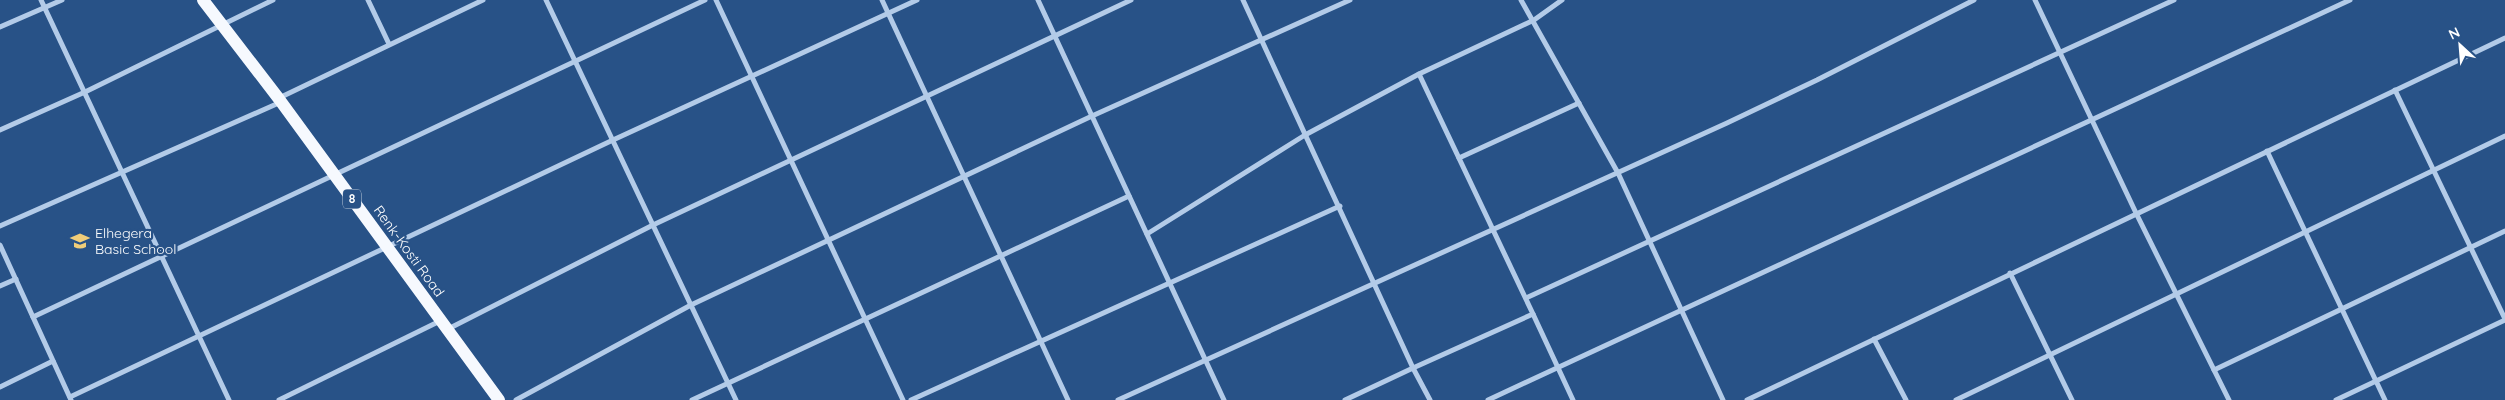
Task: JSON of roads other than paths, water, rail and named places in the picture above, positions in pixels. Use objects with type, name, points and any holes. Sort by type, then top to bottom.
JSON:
[{"type":"main road","name":"Renk-Kosti Road","points":[[203,0],[280,100],[499,400]]},
{"type":"street","points":[[42,0],[230,400]]},
{"type":"street","points":[[0,27],[62,0]]},
{"type":"street","points":[[0,130],[85,92],[273,0]]},
{"type":"street","points":[[368,0],[389,44]]},
{"type":"street","points":[[0,226],[123,173],[280,100],[389,44],[483,0]]},
{"type":"street","points":[[546,0],[736,400]]},
{"type":"street","points":[[33,317],[335,176],[574,60],[705,0]]},
{"type":"street","points":[[716,0],[903,400]]},
{"type":"street","points":[[882,0],[1068,400]]},
{"type":"street","points":[[0,245],[70,399],[613,140],[916,0]]},
{"type":"street","points":[[1038,0],[1224,400]]},
{"type":"street","points":[[279,400],[444,325],[926,95],[1131,0]]},
{"type":"street","points":[[1243,0],[1340,206],[1413,368],[1430,400]]},
{"type":"street","points":[[516,400],[691,305],[1092,116],[1350,0]]},
{"type":"street","points":[[1521,0],[1534,20],[1618,173],[1723,400]]},
{"type":"street","points":[[1147,234],[1305,134],[1419,74],[1534,20],[1562,0]]},
{"type":"street","points":[[1118,400],[1618,173],[1817,80],[1974,0]]},
{"type":"street","points":[[2035,0],[2136,213],[2229,400]]},
{"type":"street","points":[[1526,298],[2174,0]]},
{"type":"street","points":[[1488,400],[2350,0]]},
{"type":"street","points":[[1750,399],[1874,338],[2505,38]]},
{"type":"street","points":[[1419,74],[1573,400]]},
{"type":"street","points":[[2336,400],[2505,319],[2395,90]]},
{"type":"street","points":[[1458,158],[1579,102]]},
{"type":"street","points":[[1956,400],[2505,136]]},
{"type":"street","points":[[2267,151],[2385,400]]},
{"type":"street","points":[[692,400],[1129,196]]},
{"type":"street","points":[[911,400],[1340,206]]},
{"type":"street","points":[[2214,370],[2505,231]]},
{"type":"street","points":[[2010,273],[2072,400]]},
{"type":"street","points":[[0,286],[16,279]]},
{"type":"street","points":[[1345,400],[1534,314]]},
{"type":"street","points":[[1874,338],[1906,400]]},
{"type":"street","points":[[0,387],[53,361]]},
{"type":"place","name":"Elhegera Basic School","points":[[80,241]]}]
